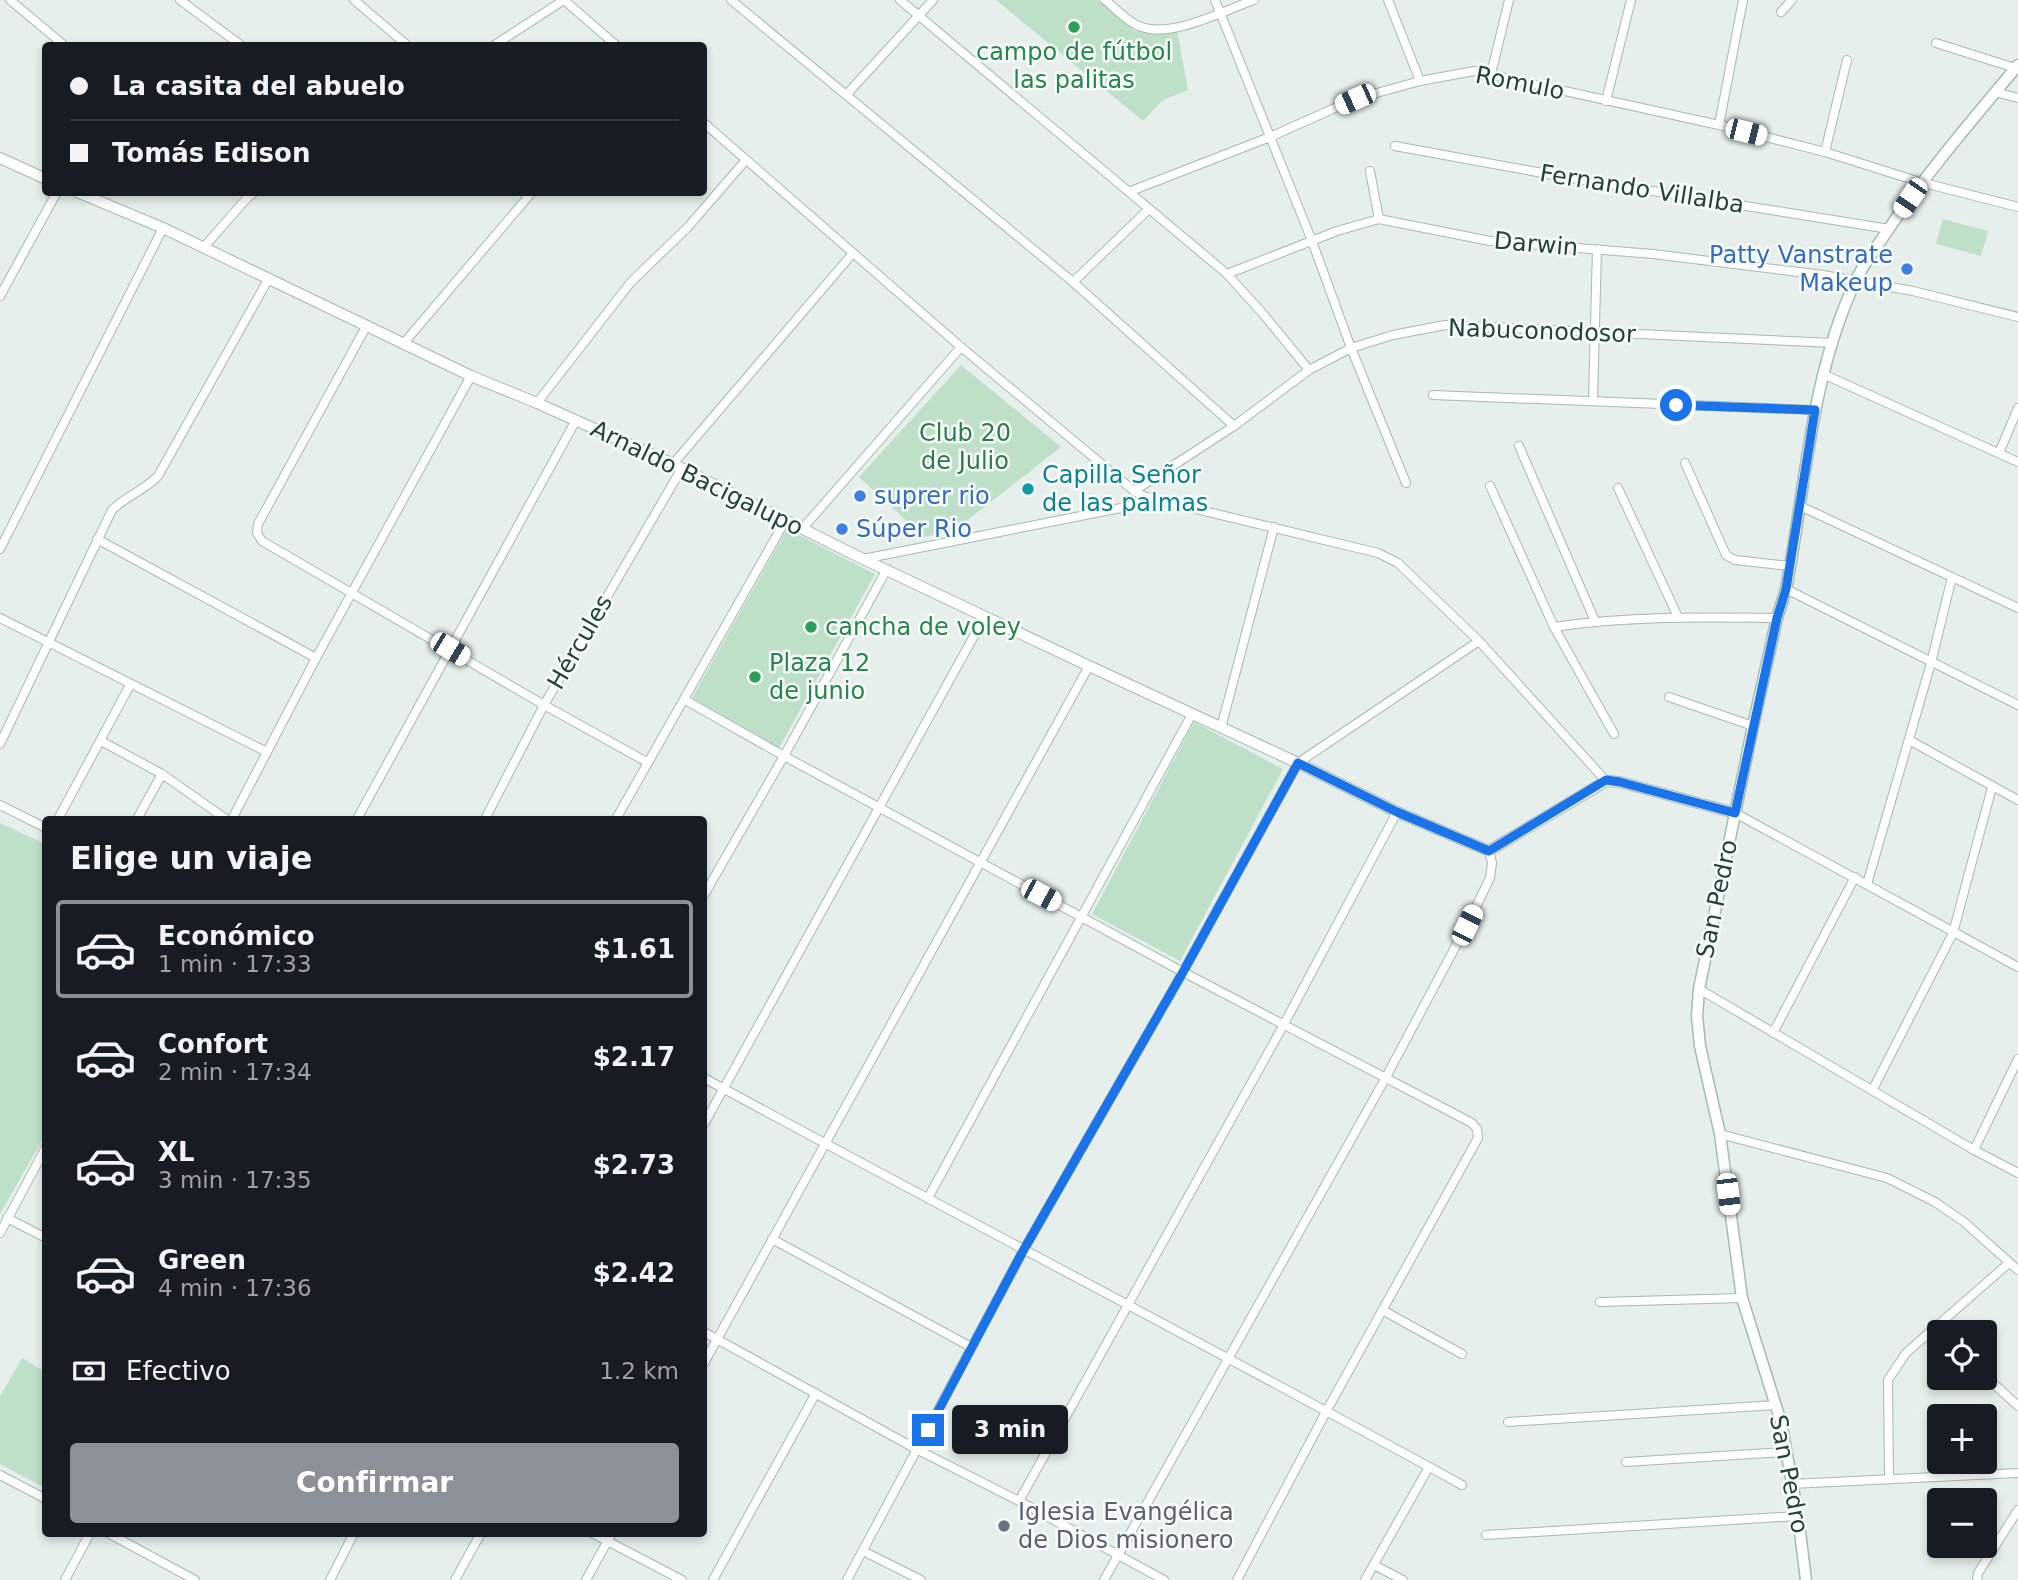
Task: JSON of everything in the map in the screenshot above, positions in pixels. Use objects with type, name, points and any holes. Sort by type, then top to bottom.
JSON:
[{"type":"main road","name":"San Pedro","points":[[1806,1580],[1798,1516],[1776,1405],[1742,1298],[1720,1134],[1700,1046],[1697,1016],[1699,989],[1753,726],[1786,589],[1815,410],[1833,343],[1856,281],[1889,229],[1920,183],[2017,66]]},
{"type":"street","points":[[10,0],[60,42]]},
{"type":"street","points":[[180,0],[237,42]]},
{"type":"street","points":[[354,0],[403,42]]},
{"type":"street","points":[[499,42],[564,0],[612,42]]},
{"type":"street","points":[[731,0],[1073,282],[1234,426]]},
{"type":"street","points":[[900,0],[1227,274],[1308,370]]},
{"type":"street","points":[[847,94],[933,0]]},
{"type":"street","points":[[1105,0],[1134,24],[1152,31],[1173,28],[1254,0]]},
{"type":"street","points":[[1215,0],[1406,483]]},
{"type":"street","points":[[1388,0],[1420,81]]},
{"type":"street","points":[[1491,74],[1509,0]]},
{"type":"street","points":[[1606,101],[1631,0]]},
{"type":"street","points":[[1719,125],[1744,0]]},
{"type":"street","points":[[1781,12],[1792,0]]},
{"type":"street","points":[[1936,43],[2017,66]]},
{"type":"street","points":[[1825,152],[1847,60]]},
{"type":"street","name":"Romulo","points":[[1131,191],[1270,137],[1355,99],[1467,71],[1719,125],[1825,152],[1920,183],[2018,207]]},
{"type":"street","points":[[1995,92],[2018,98]]},
{"type":"street","points":[[707,126],[961,347],[1134,491],[1146,497],[1378,553],[1398,563],[1479,641],[1606,780]]},
{"type":"street","name":"Fernando Villalba","points":[[1395,146],[1559,176],[1889,229]]},
{"type":"street","points":[[0,158],[42,177]]},
{"type":"street","points":[[537,403],[631,282],[688,227],[745,161]]},
{"type":"street","points":[[1370,171],[1379,219]]},
{"type":"street","points":[[0,296],[55,196]]},
{"type":"street","name":"Arnaldo Bacigalupo","points":[[87,196],[204,247],[471,376],[677,466],[863,559],[1397,812],[1489,851]]},
{"type":"street","points":[[204,247],[245,196]]},
{"type":"street","points":[[404,343],[530,196]]},
{"type":"street","points":[[1073,282],[1149,209]]},
{"type":"street","name":"Darwin","points":[[1227,274],[1337,231],[1379,219],[1490,241],[1653,254],[1856,281],[1954,300],[2018,317]]},
{"type":"street","points":[[0,549],[163,228]]},
{"type":"street","points":[[1592,401],[1597,249]]},
{"type":"street","name":"Hércules","points":[[487,816],[544,705],[677,466],[853,253]]},
{"type":"street","points":[[0,744],[112,510],[123,500],[151,484],[158,476],[269,278]]},
{"type":"street","points":[[367,325],[258,524],[257,533],[262,541],[647,762]]},
{"type":"street","name":"Nabuconodosor","points":[[1134,491],[1234,426],[1308,370],[1351,348],[1393,335],[1446,325],[1833,343]]},
{"type":"street","points":[[803,528],[961,347]]},
{"type":"street","points":[[1823,374],[2018,462]]},
{"type":"street","points":[[231,816],[471,376]]},
{"type":"street","points":[[1433,395],[1815,410]]},
{"type":"street","points":[[1999,453],[2018,408]]},
{"type":"street","points":[[359,816],[576,420]]},
{"type":"street","points":[[1519,446],[1595,621]]},
{"type":"street","points":[[1685,463],[1726,555],[1735,559],[1790,566]]},
{"type":"street","points":[[1490,486],[1554,627],[1615,734]]},
{"type":"street","points":[[1618,488],[1678,617]]},
{"type":"street","points":[[863,559],[1131,506],[1146,497]]},
{"type":"street","points":[[1800,506],[2018,608]]},
{"type":"street","points":[[618,816],[785,521]]},
{"type":"street","points":[[1222,727],[1274,527]]},
{"type":"street","points":[[97,539],[316,658]]},
{"type":"street","points":[[707,890],[887,569]]},
{"type":"street","points":[[1867,884],[1931,663],[1952,577]]},
{"type":"street","points":[[1786,589],[2018,705]]},
{"type":"street","points":[[707,1118],[985,616]]},
{"type":"street","points":[[1554,627],[1595,621],[1678,617],[1777,618]]},
{"type":"street","points":[[0,618],[267,752]]},
{"type":"street","points":[[847,1580],[1023,1251],[1183,972],[1298,763],[1479,641]]},
{"type":"street","points":[[707,1358],[1089,666]]},
{"type":"street","points":[[60,816],[130,685]]},
{"type":"street","points":[[1669,697],[1753,726]]},
{"type":"street","points":[[685,700],[1283,1026],[1472,1123],[1477,1129],[1478,1138],[1327,1410],[1237,1580]]},
{"type":"street","points":[[928,1199],[1192,714]]},
{"type":"street","points":[[1909,740],[2018,800]]},
{"type":"street","points":[[101,741],[162,774],[225,816]]},
{"type":"street","points":[[139,816],[162,774]]},
{"type":"street","points":[[1104,1580],[1385,1080],[1490,878],[1492,863],[1489,851],[1606,780],[1620,782],[1735,813],[2018,967]]},
{"type":"street","points":[[1873,1089],[1953,933],[1992,787]]},
{"type":"street","points":[[0,805],[42,826]]},
{"type":"street","points":[[1019,1501],[1283,1026],[1397,812]]},
{"type":"street","points":[[1773,1033],[1855,877]]},
{"type":"street","points":[[1699,989],[2018,1173]]},
{"type":"street","points":[[1974,1150],[2018,1059]]},
{"type":"street","points":[[707,1080],[1023,1251],[1327,1410],[1462,1485]]},
{"type":"street","points":[[1720,1134],[1887,1178],[1911,1188],[1964,1222],[2018,1270]]},
{"type":"street","points":[[0,1233],[42,1154]]},
{"type":"street","points":[[7,1218],[42,1236]]},
{"type":"street","points":[[772,1239],[971,1347]]},
{"type":"street","points":[[1947,1320],[2009,1263]]},
{"type":"street","points":[[1600,1302],[1742,1298]]},
{"type":"street","points":[[1384,1311],[1462,1354]]},
{"type":"street","points":[[707,1334],[918,1450],[1164,1580]]},
{"type":"street","points":[[1889,1479],[1888,1380],[1906,1353],[1927,1337]]},
{"type":"street","points":[[1997,1387],[2018,1406]]},
{"type":"street","points":[[713,1580],[816,1393]]},
{"type":"street","points":[[1508,1422],[1776,1405]]},
{"type":"street","points":[[1626,1462],[1785,1452]]},
{"type":"street","points":[[1366,1580],[1429,1467]]},
{"type":"street","points":[[1791,1484],[2018,1473]]},
{"type":"street","points":[[0,1475],[42,1497]]},
{"type":"street","points":[[1977,1580],[1978,1573],[2018,1510]]},
{"type":"street","points":[[1486,1535],[1798,1516]]},
{"type":"street","points":[[65,1580],[88,1537]]},
{"type":"street","points":[[115,1537],[195,1580]]},
{"type":"street","points":[[330,1580],[352,1537]]},
{"type":"street","points":[[455,1580],[479,1537]]},
{"type":"street","points":[[586,1580],[610,1537],[682,1580]]},
{"type":"street","points":[[863,1551],[921,1580]]},
{"type":"street","points":[[1374,1565],[1404,1580]]},
{"type":"green space","points":[[996,0],[1098,0],[1135,31],[1177,30],[1188,90],[1163,100],[1143,121]]},
{"type":"green space","points":[[1943,219],[1988,231],[1981,256],[1936,244]]},
{"type":"green space","name":"Club 20 de Julio","points":[[961,365],[1061,447],[955,530],[924,537],[859,477]]},
{"type":"green space","name":"Plaza 12 de junio","points":[[787,529],[875,574],[779,748],[692,698]]},
{"type":"green space","points":[[1194,722],[1283,769],[1180,961],[1092,914]]},
{"type":"green space","points":[[0,823],[42,843],[42,1140],[0,1214]]},
{"type":"green space","points":[[22,1358],[42,1370],[42,1486],[0,1464],[0,1396]]},
{"type":"place","name":"campo de fútbol las palitas","points":[[1074,27]]},
{"type":"place","name":"Patty Vanstrate Makeup","points":[[1907,269]]},
{"type":"place","name":"Capilla Señor de las palmas","points":[[1028,489]]},
{"type":"place","name":"suprer rio","points":[[860,496]]},
{"type":"place","name":"Súper Rio","points":[[842,529]]},
{"type":"place","name":"cancha de voley","points":[[811,627]]},
{"type":"place","name":"Plaza 12 de junio","points":[[755,677]]},
{"type":"place","name":"Iglesia Evangélica de Dios misionero","points":[[1004,1526]]},
{"type":"route","points":[[928,1430],[1023,1251],[1183,972],[1298,763],[1397,812],[1489,851],[1606,780],[1735,813],[1777,618],[1786,589],[1815,410],[1676,405]]}]
